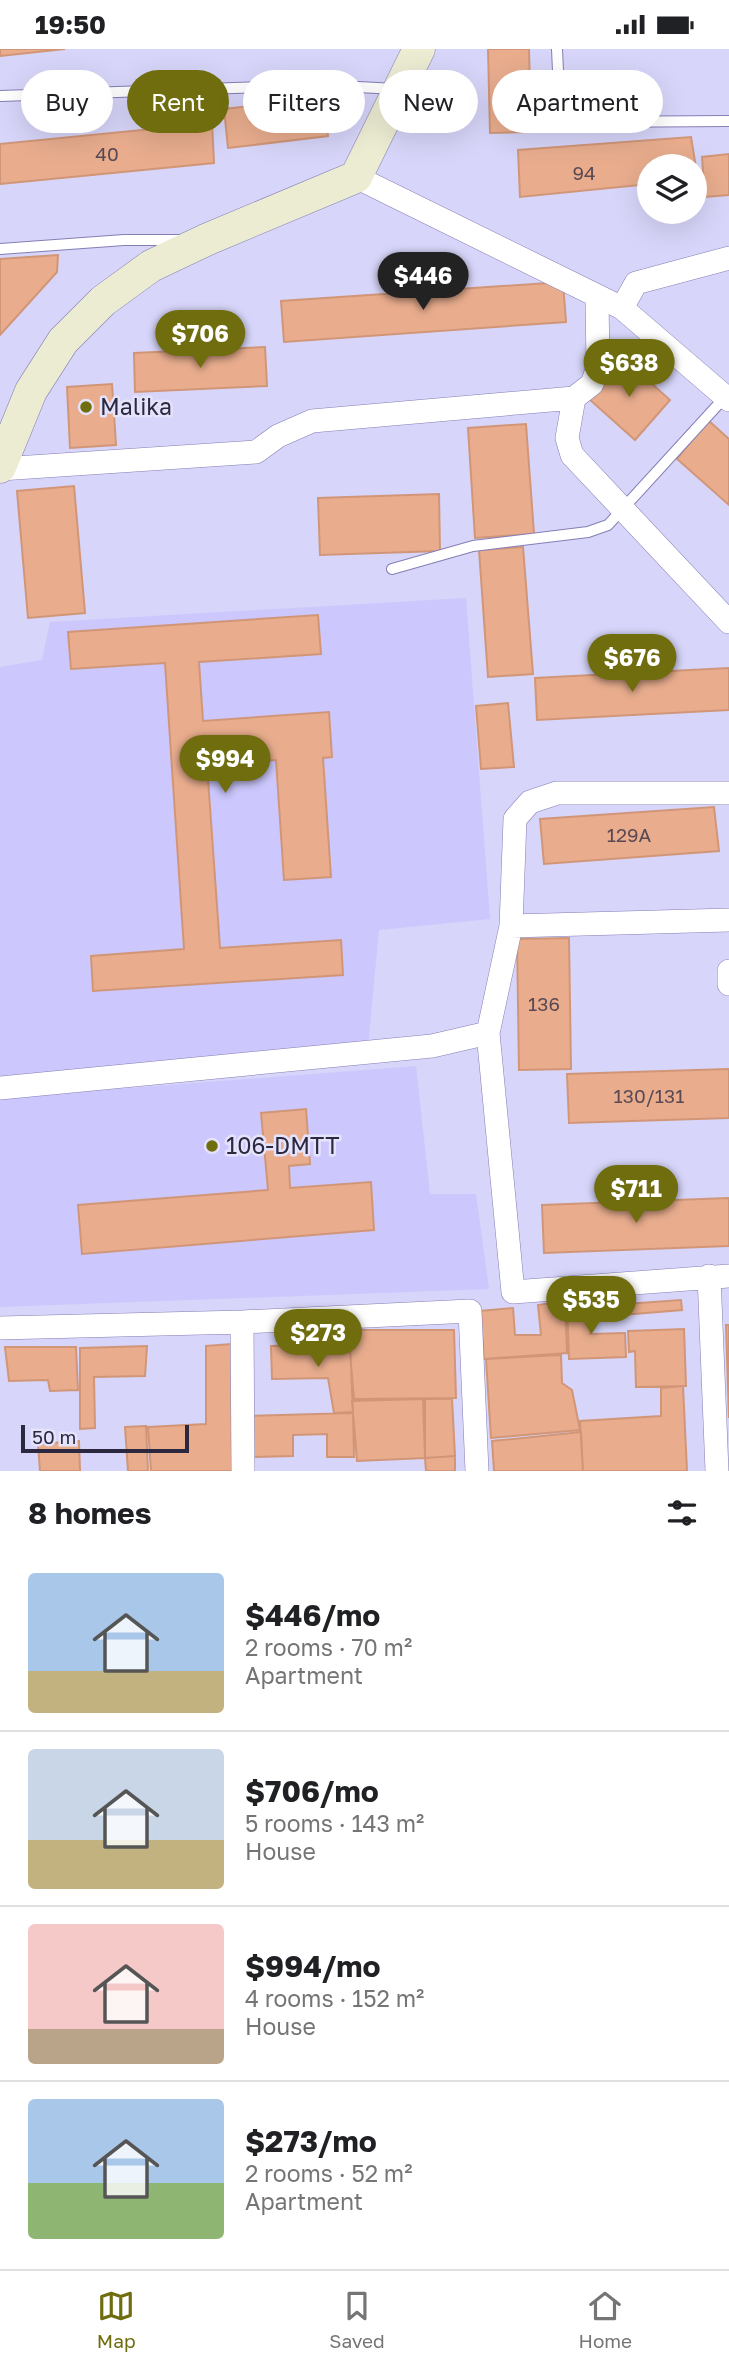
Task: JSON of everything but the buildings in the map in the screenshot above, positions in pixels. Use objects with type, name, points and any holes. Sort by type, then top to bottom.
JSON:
[{"type":"street","points":[[409,70],[419,49]]},
{"type":"street","points":[[379,131],[356,177],[208,239],[142,273],[103,301],[63,341],[31,391],[0,468],[256,452],[278,436],[312,421],[574,398],[592,384],[598,367],[597,297]]},
{"type":"street","points":[[356,177],[622,308],[727,399]]},
{"type":"street","points":[[622,308],[636,283],[729,258]]},
{"type":"street","points":[[574,398],[568,438],[572,456],[729,622]]},
{"type":"street","points":[[717,1471],[719,1276],[513,1292],[488,1033],[511,926],[515,819],[530,802],[557,793],[729,793]]},
{"type":"street","points":[[511,926],[729,921]]},
{"type":"street","points":[[729,971],[729,984]]},
{"type":"street","points":[[0,1088],[432,1046],[488,1033]]},
{"type":"street","points":[[0,1328],[242,1322],[470,1311],[477,1471]]},
{"type":"street","points":[[242,1322],[243,1471]]},
{"type":"lane","points":[[557,49],[559,93],[566,115],[584,122],[729,121]]},
{"type":"lane","points":[[0,96],[320,85],[379,88]]},
{"type":"lane","points":[[0,249],[124,240],[208,239]]},
{"type":"lane","points":[[391,569],[473,546],[588,532],[607,525],[727,399]]},
{"type":"shaded area","points":[[466,598],[490,919],[379,930],[368,1046],[0,1077],[0,667],[42,660],[50,622]]},
{"type":"shaded area","name":"106-DMTT","points":[[416,1066],[430,1194],[476,1194],[489,1289],[0,1307],[0,1098]]},
{"type":"place","name":"Malika","points":[[86,407]]},
{"type":"place","name":"106-DMTT","points":[[212,1146]]}]
